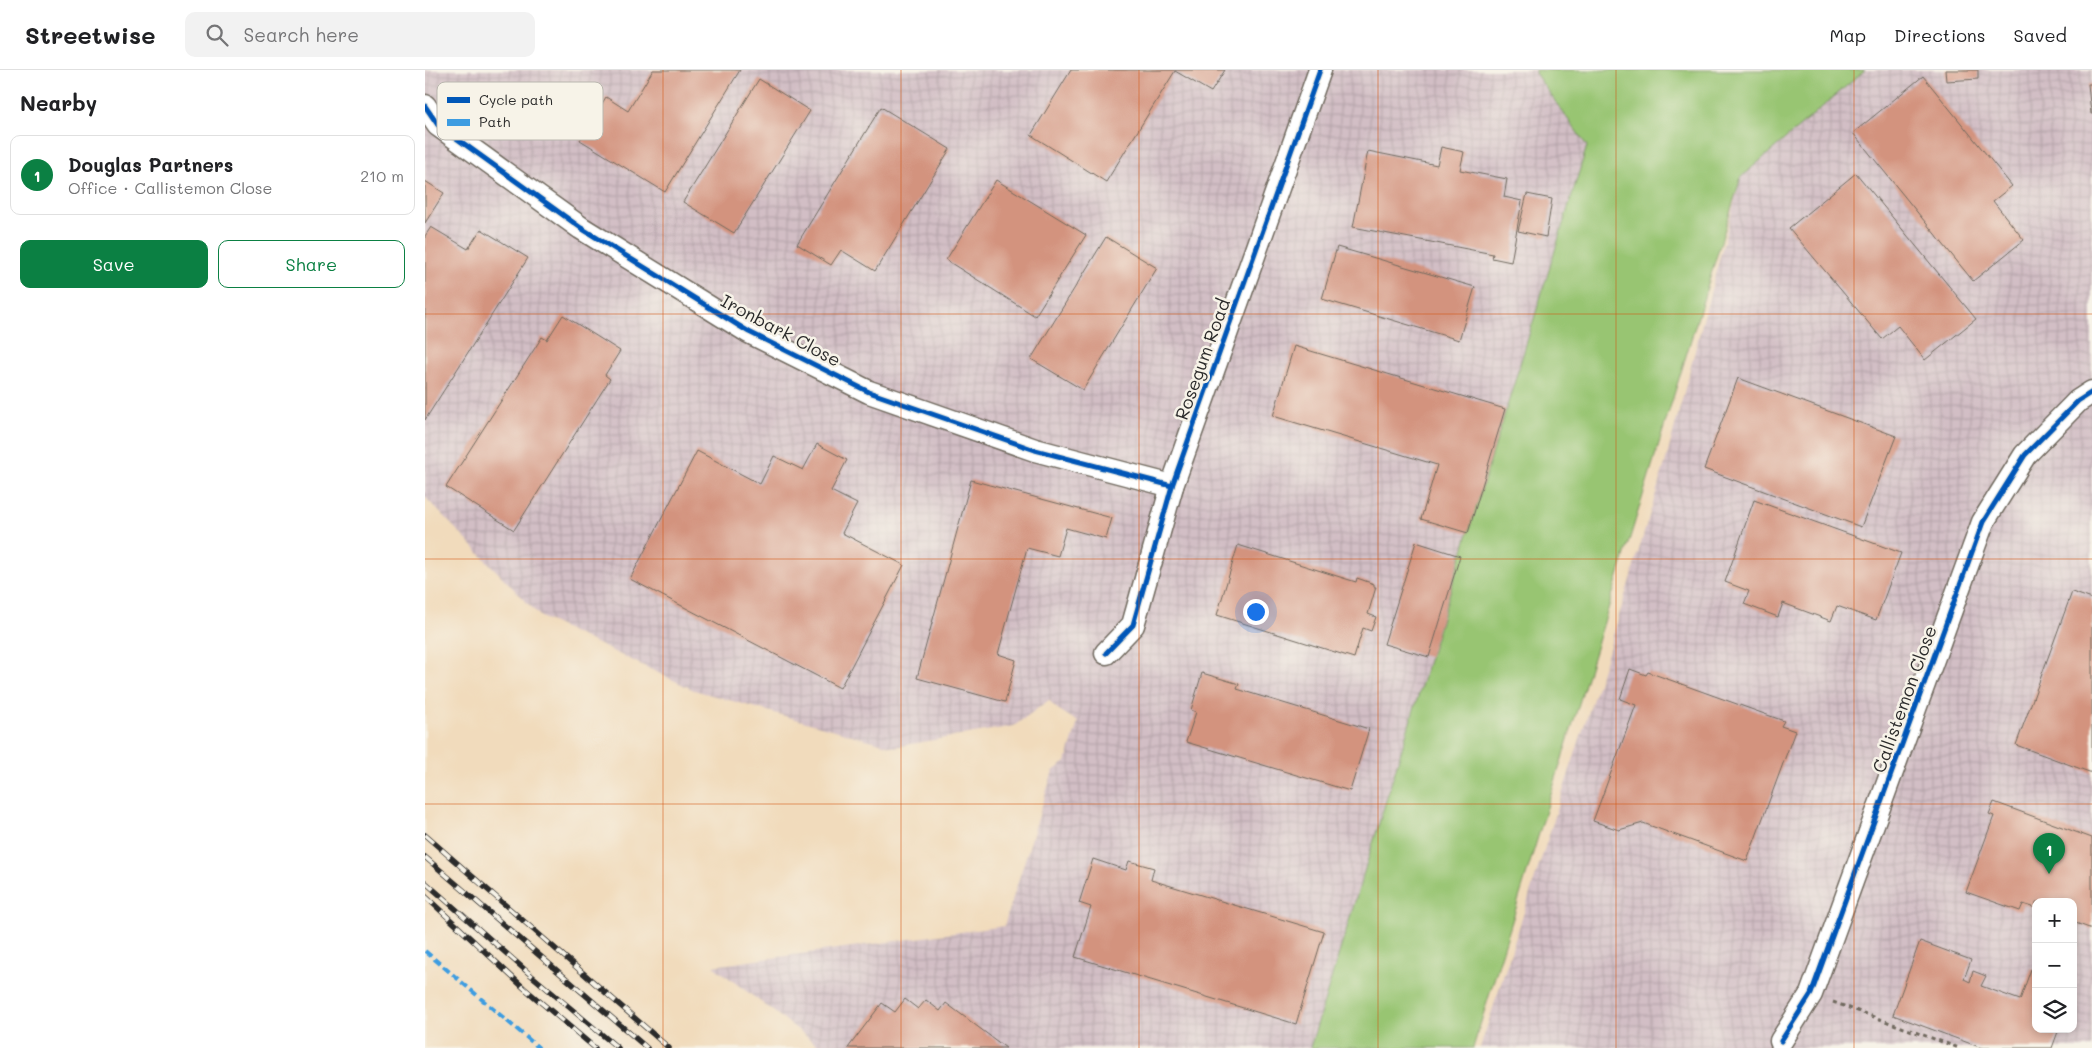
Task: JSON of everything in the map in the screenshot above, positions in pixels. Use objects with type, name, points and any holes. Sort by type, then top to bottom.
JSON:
[{"type":"street","name":"Rosegum Road","points":[[1106,653],[1133,625],[1172,486],[1320,70]]},
{"type":"street","name":"Ironbark Close","points":[[425,106],[437,124]]},
{"type":"street","name":"Ironbark Close","points":[[459,140],[581,228],[749,332],[869,392],[1035,450],[1172,486]]},
{"type":"street","name":"Callistemon Close","points":[[1781,1041],[1811,994],[1983,522],[2025,456],[2077,401],[2092,392]]},
{"type":"path","points":[[1811,994],[1959,1048]]},
{"type":"shaded area","points":[[425,70],[1535,70],[1535,73],[1587,146],[1310,1048],[822,1048],[713,966],[1004,926],[1053,771],[1066,762],[1078,722],[1056,708],[1049,700],[1014,726],[894,747],[694,690],[541,617],[425,497]]},
{"type":"shaded area","points":[[1865,70],[2092,70],[2092,1048],[1480,1048],[1609,649],[1666,460],[1741,177]]},
{"type":"green space","points":[[1535,70],[1865,70],[1741,177],[1473,1048],[1310,1048],[1587,146],[1535,73]]},
{"type":"building","points":[[653,70],[740,70],[665,192],[580,140],[603,140],[603,102],[606,97],[628,111]]},
{"type":"building","points":[[1071,70],[1225,70],[1211,92],[1175,71],[1106,182],[1031,135]]},
{"type":"building","points":[[1945,70],[1978,70],[1978,79],[1946,81]]},
{"type":"building","points":[[1923,76],[2012,186],[1993,201],[2024,240],[1973,281],[1853,133]]},
{"type":"building","points":[[759,79],[810,111],[734,233],[683,202]]},
{"type":"building","points":[[2088,84],[2092,84],[2092,114],[2091,114]]},
{"type":"building","points":[[881,107],[950,149],[875,271],[841,250],[831,265],[797,244]]},
{"type":"building","points":[[1441,147],[1464,152],[1460,170],[1507,179],[1504,197],[1522,201],[1511,262],[1492,258],[1493,254],[1353,227],[1368,151],[1437,165]]},
{"type":"building","points":[[1856,173],[1976,319],[1925,360],[1898,326],[1882,339],[1789,228]]},
{"type":"building","points":[[996,180],[1086,235],[1035,316],[946,260]]},
{"type":"building","points":[[425,181],[444,193],[425,223]]},
{"type":"building","points":[[1527,194],[1552,199],[1546,237],[1518,231]]},
{"type":"building","points":[[431,227],[468,249],[481,229],[528,258],[425,420],[425,236]]},
{"type":"building","points":[[1106,237],[1157,268],[1083,390],[1031,359]]},
{"type":"building","points":[[1337,247],[1475,287],[1459,340],[1322,299]]},
{"type":"building","points":[[563,315],[620,351],[605,375],[610,379],[514,530],[446,487],[542,337],[547,340]]},
{"type":"building","points":[[1294,346],[1505,409],[1468,533],[1421,519],[1437,465],[1273,416]]},
{"type":"building","points":[[1738,378],[1896,436],[1861,527],[1704,469]]},
{"type":"building","points":[[817,444],[847,460],[831,491],[857,504],[842,533],[904,565],[840,688],[630,579],[697,451],[760,484],[774,456],[803,470]]},
{"type":"building","points":[[971,480],[1112,518],[1106,539],[1066,528],[1058,556],[1027,548],[998,654],[1016,660],[1005,702],[917,678]]},
{"type":"building","points":[[1754,500],[1901,553],[1876,620],[1837,606],[1831,621],[1783,603],[1778,617],[1744,604],[1749,591],[1725,582]]},
{"type":"building","points":[[1416,542],[1460,556],[1429,657],[1384,644]]},
{"type":"building","points":[[1238,545],[1356,582],[1357,578],[1374,584],[1374,587],[1376,587],[1368,614],[1376,617],[1371,631],[1363,628],[1354,658],[1217,615]]},
{"type":"building","points":[[2072,592],[2092,599],[2092,773],[2016,745]]},
{"type":"building","points":[[1630,669],[1646,675],[1648,672],[1784,721],[1781,726],[1795,731],[1747,861],[1643,823],[1619,830],[1593,821],[1636,705],[1620,699]]},
{"type":"building","points":[[1202,673],[1239,684],[1237,689],[1369,729],[1350,791],[1186,742],[1196,712],[1191,710]]},
{"type":"building","points":[[1994,802],[2092,838],[2092,929],[2077,923],[2077,898],[2032,898],[2032,907],[2023,904],[2020,911],[1966,892],[1994,816],[1989,814]]},
{"type":"building","points":[[1093,859],[1126,870],[1129,861],[1154,868],[1151,880],[1324,932],[1296,1024],[1075,957],[1091,907],[1079,903]]},
{"type":"building","points":[[1920,941],[1971,960],[1964,979],[1970,982],[1973,971],[1986,976],[1981,986],[2020,1000],[2032,969],[2032,1033],[2058,1033],[2052,1048],[1982,1048],[1893,1015]]},
{"type":"building","points":[[905,999],[918,1009],[926,1000],[940,1011],[946,1003],[1006,1048],[848,1048],[882,1003],[895,1012]]},
{"type":"railway","points":[[425,835],[669,1048]]},
{"type":"railway","points":[[425,857],[647,1048]]},
{"type":"railway","points":[[425,882],[618,1048]]},
{"type":"railway","points":[[425,896],[524,988],[595,1048]]},
{"type":"marked path","points":[[425,951],[539,1048]]},
{"type":"cycle path","points":[[1106,653],[1133,625],[1172,486],[1320,70]]},
{"type":"cycle path","points":[[425,106],[437,124]]},
{"type":"cycle path","points":[[459,140],[581,228],[749,332],[869,392],[1035,450],[1172,486]]},
{"type":"cycle path","points":[[1781,1041],[1811,994],[1983,522],[2025,455],[2078,401],[2092,392]]},
{"type":"place","name":"Douglas Partners","points":[[2049,874]]}]
